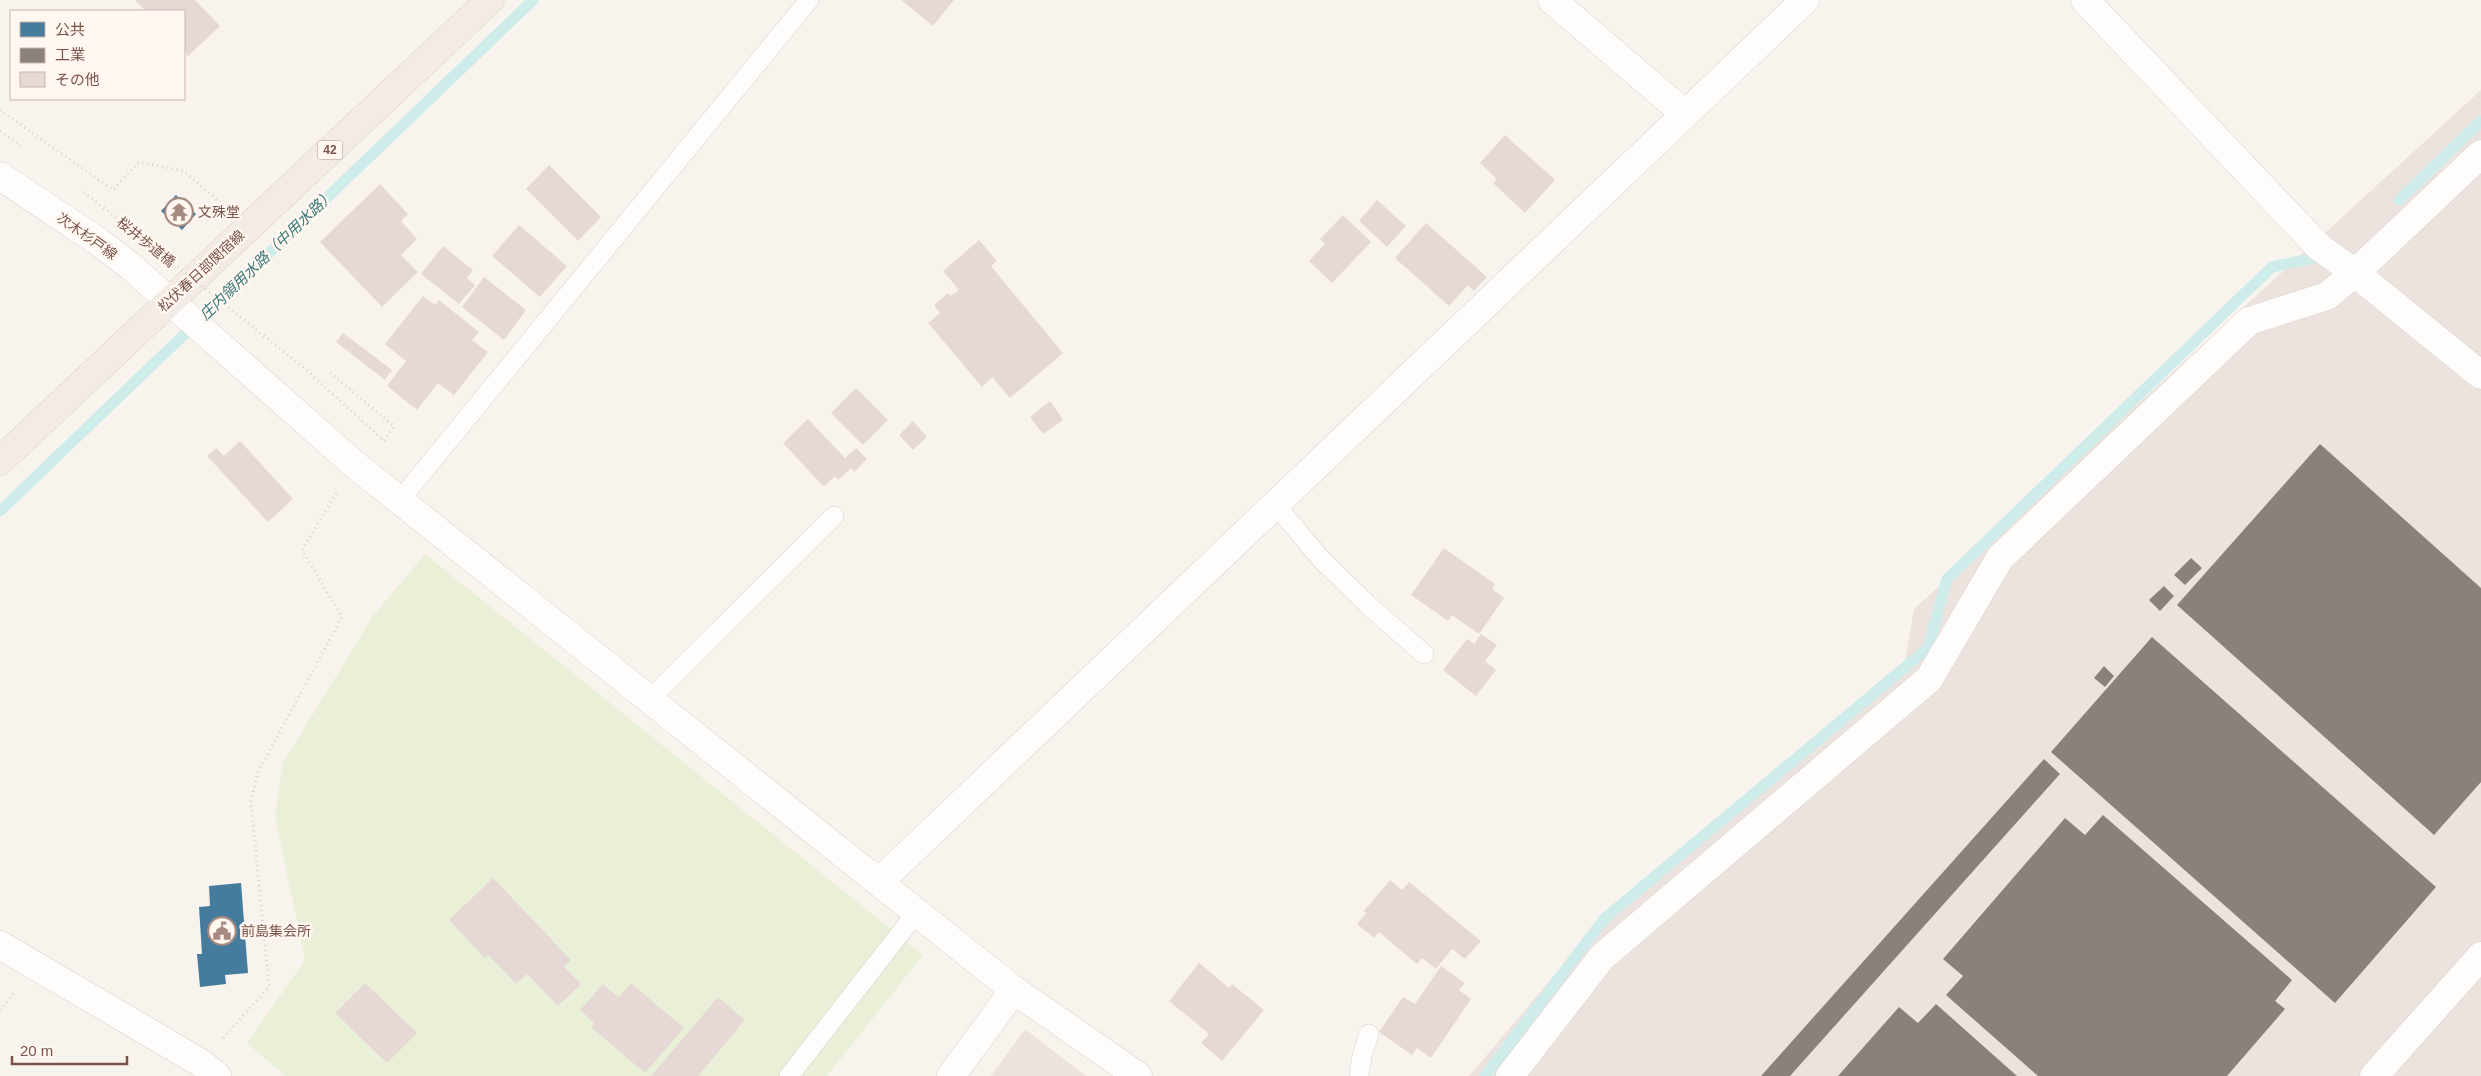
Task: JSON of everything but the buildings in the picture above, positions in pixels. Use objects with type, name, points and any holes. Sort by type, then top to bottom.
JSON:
[{"type":"main road","name":"松伏春日部関宿線","points":[[0,461],[490,0]]},
{"type":"street","points":[[1552,0],[1685,114]]},
{"type":"street","points":[[879,882],[1804,0]]},
{"type":"street","points":[[2085,0],[2320,247],[2355,273],[2481,376]]},
{"type":"street","points":[[1510,1076],[1602,957],[1929,679],[2000,558],[2249,322],[2327,296],[2355,273],[2481,154]]},
{"type":"street","name":"次木杉戸線","points":[[0,176],[99,242],[169,300],[354,464],[1014,990],[1138,1076]]},
{"type":"street","points":[[0,945],[209,1069]]},
{"type":"street","points":[[2374,1076],[2481,956]]},
{"type":"street","points":[[951,1076],[1014,990]]},
{"type":"lane","points":[[400,500],[809,0]]},
{"type":"lane","points":[[1276,504],[1321,559],[1367,604],[1424,654]]},
{"type":"lane","points":[[650,699],[834,516]]},
{"type":"lane","points":[[789,1076],[917,912]]},
{"type":"lane","points":[[1359,1076],[1362,1056],[1369,1034]]},
{"type":"path","points":[[0,110],[113,190],[138,162],[184,171],[226,208]]},
{"type":"path","name":"桜井歩道橋","points":[[84,192],[303,367],[384,440],[394,426],[328,371]]},
{"type":"path","points":[[209,1069],[268,987],[251,801],[258,772],[342,616],[302,550],[354,464]]},
{"type":"shaded area","points":[[2481,90],[2481,1076],[1469,1076],[1579,946],[1903,674],[1914,609]]},
{"type":"shaded area","points":[[1025,1029],[1086,1076],[991,1076]]},
{"type":"green space","points":[[425,554],[923,955],[827,1076],[285,1076],[247,1043],[305,960],[275,816],[283,763],[373,616]]},
{"type":"waterway","name":"庄内領用水路（中用水路）","points":[[0,511],[533,0]]},
{"type":"waterway","points":[[2399,200],[2481,121]]},
{"type":"waterway","points":[[1485,1076],[1604,919],[1928,648],[1947,579],[2272,267],[2314,258]]},
{"type":"place","name":"文殊堂","points":[[179,212]]},
{"type":"place","name":"前島集会所","points":[[222,931]]}]
